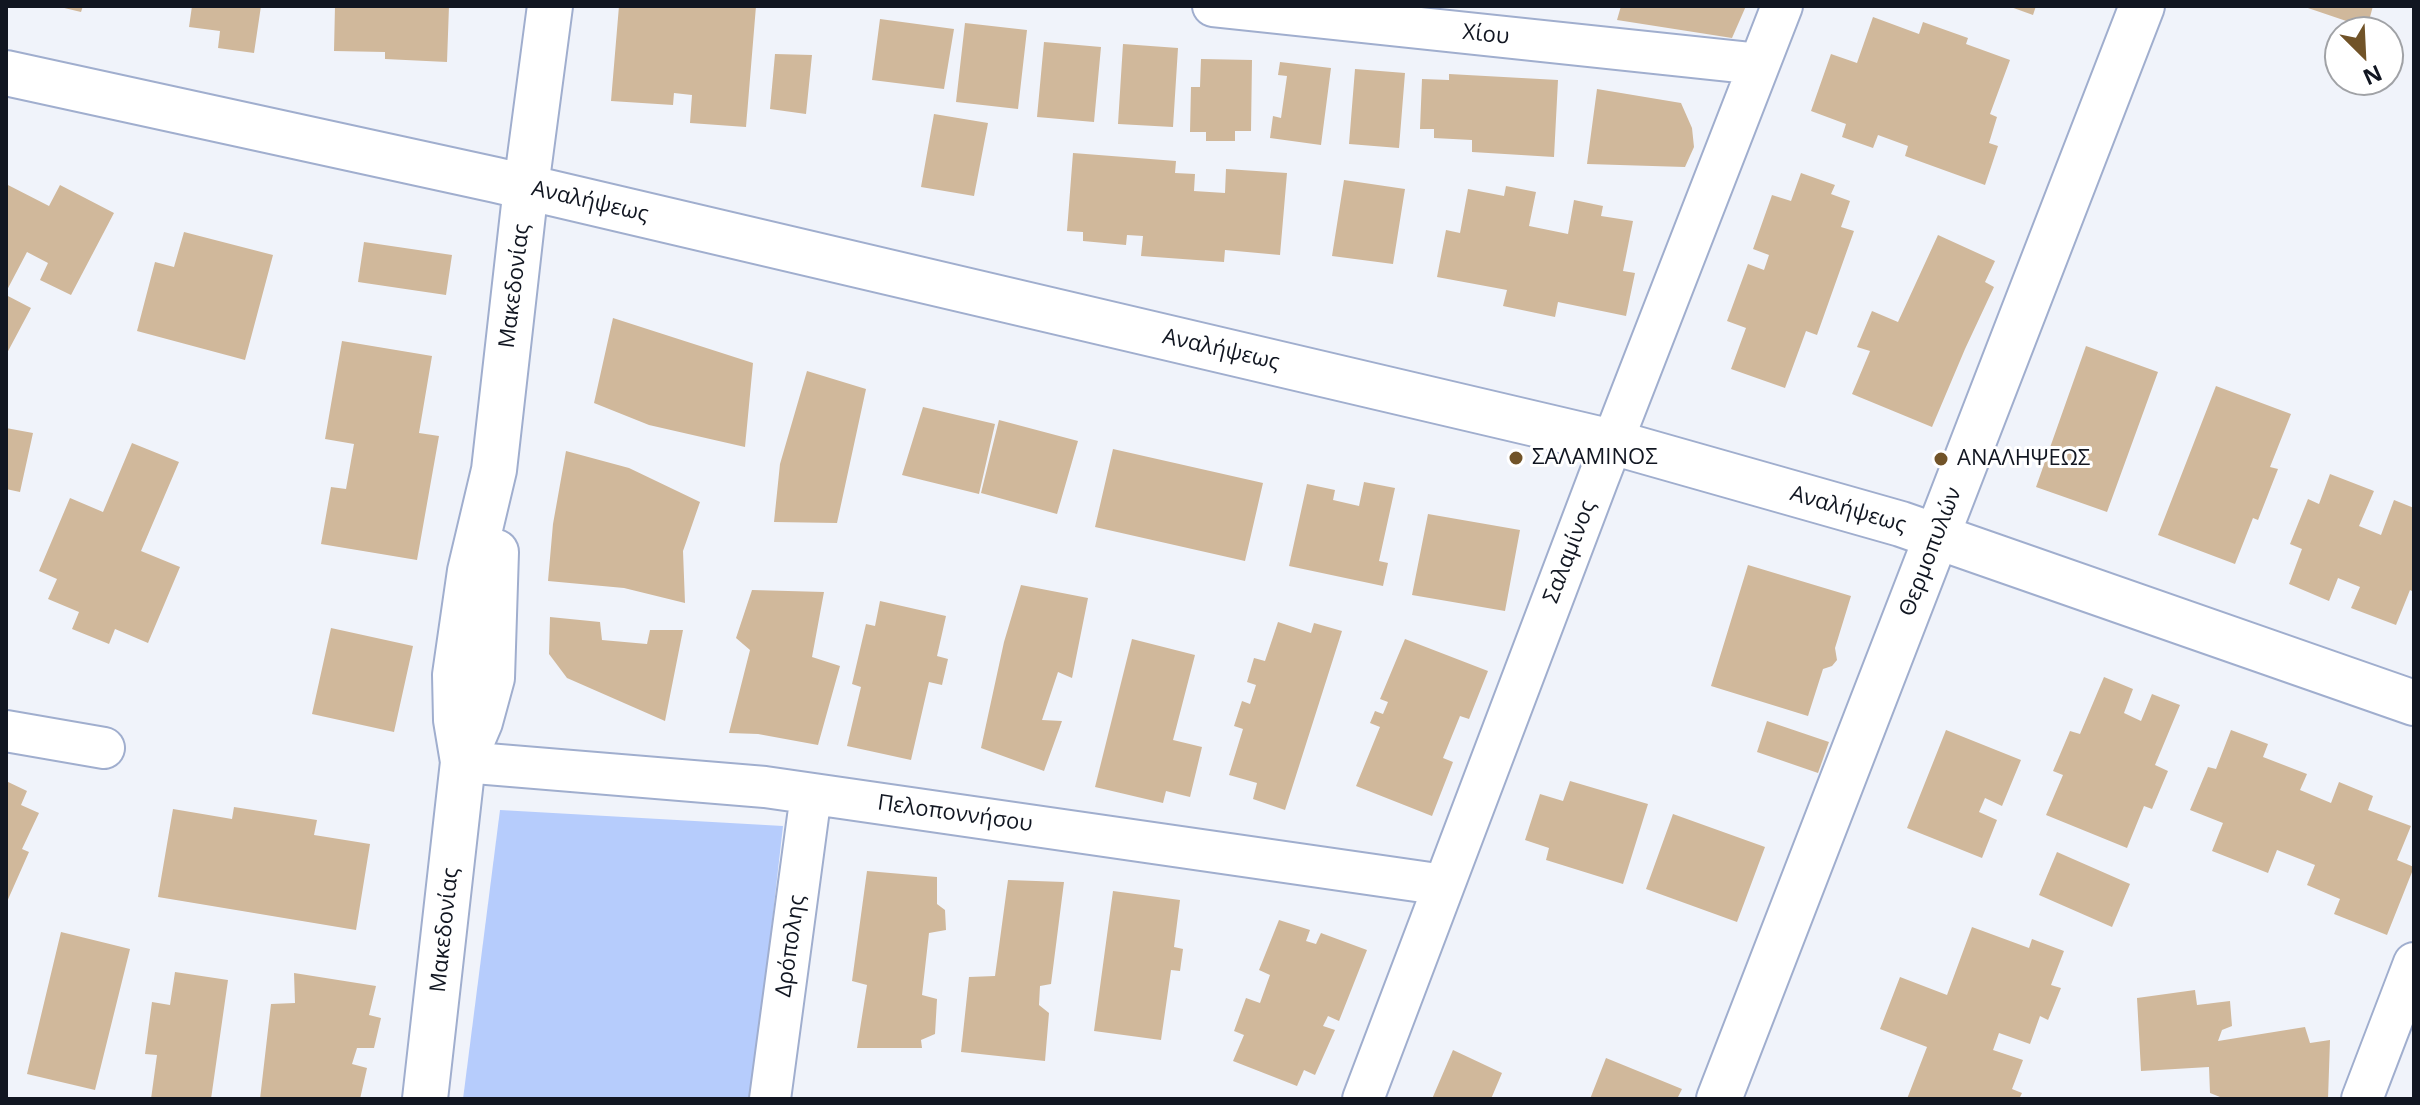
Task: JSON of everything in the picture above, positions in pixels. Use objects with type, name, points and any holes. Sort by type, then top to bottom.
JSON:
[{"type":"street","name":"Μακεδονίας","points":[[425,1099],[463,762],[480,722],[492,678],[497,573],[494,470],[550,6]]},
{"type":"street","name":"Χίου","points":[[1213,6],[1759,64]]},
{"type":"street","name":"Σαλαμίνος","points":[[1363,1099],[1612,442],[1782,6]]},
{"type":"street","name":"Θερμοπυλών","points":[[1719,1099],[2142,6]]},
{"type":"street","name":"Αναλήψεως","points":[[6,73],[526,187],[1612,442],[1901,524],[2414,703]]},
{"type":"street","points":[[6,731],[104,748]]},
{"type":"street","name":"Πελοποννήσου","points":[[463,762],[749,786],[1444,885]]},
{"type":"street","name":"Δρόπολης","points":[[770,1099],[811,794]]},
{"type":"street","points":[[2362,1099],[2414,963]]},
{"type":"shaded area","points":[[500,810],[783,826],[752,1099],[463,1099]]},
{"type":"building","points":[[56,6],[83,6],[81,12]]},
{"type":"building","points":[[192,6],[261,6],[254,53],[218,48],[220,31],[189,27]]},
{"type":"building","points":[[335,6],[449,6],[447,62],[385,59],[385,52],[334,51]]},
{"type":"building","points":[[619,6],[756,6],[746,127],[690,123],[692,95],[674,93],[673,105],[611,101]]},
{"type":"building","points":[[1621,6],[1746,6],[1732,38],[1617,20]]},
{"type":"building","points":[[2008,6],[2036,6],[2033,15]]},
{"type":"building","points":[[2302,6],[2373,6],[2370,16],[2332,16]]},
{"type":"building","points":[[1873,17],[1919,34],[1923,22],[1968,38],[1966,44],[2010,60],[1990,114],[1997,117],[1989,143],[1998,146],[1985,185],[1905,156],[1908,146],[1878,135],[1873,148],[1842,137],[1846,124],[1811,111],[1831,54],[1857,63]]},
{"type":"building","points":[[880,19],[954,29],[944,89],[872,80]]},
{"type":"building","points":[[965,23],[1027,30],[1018,109],[956,102]]},
{"type":"building","points":[[1044,42],[1101,47],[1094,122],[1037,117]]},
{"type":"building","points":[[1123,44],[1178,48],[1173,127],[1118,124]]},
{"type":"building","points":[[775,54],[812,55],[806,114],[770,109]]},
{"type":"building","points":[[1201,59],[1252,60],[1251,131],[1235,131],[1235,141],[1206,141],[1206,132],[1190,132],[1191,87],[1200,87]]},
{"type":"building","points":[[1280,62],[1331,68],[1321,145],[1270,138],[1273,116],[1281,118],[1287,76],[1278,75]]},
{"type":"building","points":[[1355,69],[1405,73],[1399,148],[1349,144]]},
{"type":"building","points":[[1449,74],[1558,80],[1554,157],[1472,152],[1472,140],[1434,138],[1434,129],[1420,129],[1422,79],[1449,80]]},
{"type":"building","points":[[1597,89],[1681,103],[1692,128],[1694,147],[1685,167],[1587,164]]},
{"type":"building","points":[[934,114],[988,123],[974,196],[921,187]]},
{"type":"building","points":[[1073,153],[1176,161],[1175,173],[1195,174],[1194,191],[1225,193],[1226,169],[1287,173],[1280,255],[1225,250],[1224,262],[1141,256],[1143,236],[1127,235],[1126,245],[1083,241],[1083,232],[1067,231]]},
{"type":"building","points":[[1801,173],[1835,185],[1831,194],[1850,201],[1841,227],[1854,231],[1817,335],[1806,331],[1785,388],[1731,369],[1746,328],[1727,321],[1748,264],[1764,270],[1769,255],[1753,249],[1772,195],[1791,201]]},
{"type":"building","points":[[1344,180],[1405,189],[1393,264],[1332,256]]},
{"type":"building","points":[[6,184],[49,206],[60,185],[114,213],[71,295],[40,280],[48,263],[27,252],[6,292]]},
{"type":"building","points":[[1506,186],[1536,192],[1529,226],[1568,234],[1574,200],[1603,206],[1601,216],[1633,221],[1623,271],[1635,273],[1626,316],[1558,302],[1555,317],[1503,306],[1507,290],[1437,277],[1446,230],[1460,233],[1468,189],[1504,196]]},
{"type":"building","points":[[184,232],[273,255],[245,360],[137,331],[155,262],[174,267]]},
{"type":"building","points":[[1938,235],[1995,261],[1985,282],[1994,287],[1932,427],[1852,394],[1870,351],[1857,347],[1872,311],[1898,322]]},
{"type":"building","points":[[364,242],[452,255],[446,295],[358,282]]},
{"type":"building","points":[[6,295],[31,308],[6,355]]},
{"type":"building","points":[[613,318],[753,363],[745,447],[649,425],[594,403]]},
{"type":"building","points":[[342,341],[432,356],[419,433],[439,436],[417,560],[321,544],[331,487],[346,489],[354,444],[325,439]]},
{"type":"building","points":[[2086,346],[2158,372],[2107,512],[2036,487]]},
{"type":"building","points":[[807,371],[866,389],[837,523],[774,522],[780,464]]},
{"type":"building","points":[[2216,386],[2291,414],[2270,467],[2278,469],[2258,520],[2253,518],[2235,564],[2158,535]]},
{"type":"building","points":[[923,407],[995,424],[979,494],[902,475]]},
{"type":"building","points":[[999,420],[1078,441],[1057,514],[981,493]]},
{"type":"building","points":[[6,428],[33,433],[20,492],[6,489]]},
{"type":"building","points":[[132,443],[179,462],[141,551],[180,567],[148,643],[115,629],[109,644],[72,629],[79,612],[48,599],[57,579],[39,571],[70,498],[103,512]]},
{"type":"building","points":[[1113,449],[1263,483],[1245,561],[1095,527]]},
{"type":"building","points":[[566,451],[629,468],[700,502],[683,551],[685,603],[624,588],[548,581],[553,524]]},
{"type":"building","points":[[2330,474],[2374,491],[2359,526],[2381,535],[2394,500],[2414,508],[2414,592],[2410,590],[2396,625],[2351,608],[2360,587],[2338,578],[2329,601],[2289,584],[2302,549],[2290,544],[2308,499],[2319,504]]},
{"type":"building","points":[[1364,482],[1395,488],[1379,561],[1388,563],[1383,586],[1289,566],[1307,484],[1335,490],[1333,500],[1359,506]]},
{"type":"building","points":[[1428,514],[1520,530],[1505,611],[1412,595]]},
{"type":"building","points":[[1748,565],[1851,596],[1835,648],[1837,660],[1823,669],[1808,716],[1711,686]]},
{"type":"building","points":[[1021,585],[1088,598],[1072,678],[1058,672],[1042,720],[1062,721],[1044,771],[981,748],[1004,642]]},
{"type":"building","points":[[752,590],[824,592],[812,657],[840,666],[818,745],[758,734],[729,733],[750,650],[736,638]]},
{"type":"building","points":[[880,601],[946,616],[937,656],[948,659],[942,685],[929,682],[911,760],[847,746],[861,687],[852,684],[866,624],[875,626]]},
{"type":"building","points":[[550,617],[600,622],[602,640],[647,644],[650,630],[683,630],[665,721],[567,678],[549,654]]},
{"type":"building","points":[[1278,622],[1311,633],[1314,623],[1342,631],[1285,810],[1253,799],[1257,783],[1229,775],[1243,729],[1234,726],[1242,701],[1250,704],[1256,685],[1247,682],[1254,658],[1265,661]]},
{"type":"building","points":[[331,628],[413,646],[394,732],[312,714]]},
{"type":"building","points":[[1132,639],[1195,655],[1173,740],[1202,747],[1190,797],[1166,791],[1163,803],[1095,787]]},
{"type":"building","points":[[1405,639],[1488,671],[1469,719],[1460,716],[1443,758],[1453,762],[1432,816],[1356,786],[1380,727],[1370,723],[1375,711],[1383,714],[1388,702],[1380,699]]},
{"type":"building","points":[[2104,677],[2133,689],[2124,713],[2141,721],[2152,694],[2180,705],[2155,765],[2168,771],[2152,809],[2144,806],[2127,848],[2046,815],[2063,775],[2053,771],[2070,731],[2080,734]]},
{"type":"building","points":[[1767,721],[1829,742],[1818,773],[1757,752]]},
{"type":"building","points":[[1946,730],[2021,760],[2002,806],[1985,798],[1979,812],[1997,820],[1982,858],[1907,828]]},
{"type":"building","points":[[2231,730],[2268,744],[2263,757],[2307,774],[2300,790],[2331,803],[2339,782],[2373,796],[2368,810],[2411,826],[2397,860],[2414,867],[2387,935],[2334,914],[2340,899],[2307,885],[2315,865],[2277,850],[2268,873],[2212,851],[2223,823],[2190,810],[2208,767],[2216,769]]},
{"type":"building","points":[[6,781],[27,791],[21,805],[39,813],[22,849],[29,852],[6,904]]},
{"type":"building","points":[[1570,781],[1648,804],[1623,884],[1546,860],[1549,848],[1525,840],[1540,794],[1563,801]]},
{"type":"building","points":[[234,807],[317,820],[314,835],[370,844],[356,930],[158,897],[173,809],[232,819]]},
{"type":"building","points":[[1673,814],[1765,847],[1737,922],[1646,889]]},
{"type":"building","points":[[2057,852],[2130,884],[2112,927],[2039,895]]},
{"type":"building","points":[[867,871],[937,877],[937,904],[945,910],[946,930],[929,933],[922,995],[937,999],[935,1034],[921,1040],[922,1048],[857,1048],[867,985],[852,981]]},
{"type":"building","points":[[1008,880],[1064,882],[1051,984],[1040,986],[1039,1005],[1049,1013],[1045,1061],[961,1052],[969,977],[995,976]]},
{"type":"building","points":[[1113,891],[1180,900],[1174,947],[1183,949],[1180,971],[1171,970],[1161,1040],[1094,1031]]},
{"type":"building","points":[[1279,920],[1310,930],[1306,941],[1316,944],[1321,933],[1367,950],[1339,1021],[1328,1016],[1323,1026],[1335,1030],[1315,1075],[1304,1070],[1297,1086],[1233,1061],[1244,1035],[1234,1031],[1246,998],[1260,1003],[1270,975],[1259,970]]},
{"type":"building","points":[[1972,927],[2029,948],[2032,939],[2064,951],[2051,985],[2061,988],[2048,1020],[2040,1016],[2030,1044],[1999,1033],[1993,1050],[2023,1060],[2012,1089],[2022,1093],[2019,1099],[1907,1099],[1927,1047],[1880,1029],[1900,977],[1947,995]]},
{"type":"building","points":[[61,932],[130,949],[95,1090],[27,1074]]},
{"type":"building","points":[[175,972],[228,980],[211,1099],[151,1099],[157,1055],[145,1054],[152,1002],[170,1005]]},
{"type":"building","points":[[294,973],[376,986],[369,1015],[381,1018],[374,1048],[357,1048],[352,1064],[367,1068],[360,1099],[260,1099],[271,1004],[295,1003]]},
{"type":"building","points":[[2195,990],[2197,1005],[2230,1001],[2232,1026],[2222,1030],[2218,1041],[2305,1027],[2310,1043],[2330,1040],[2328,1099],[2225,1099],[2210,1093],[2209,1067],[2141,1071],[2137,998]]},
{"type":"building","points":[[1453,1050],[1502,1073],[1491,1099],[1432,1099]]},
{"type":"building","points":[[1606,1058],[1682,1089],[1677,1099],[1590,1099]]},
{"type":"place","name":"ΣΑΛΑΜΙΝΟΣ","points":[[1516,458]]},
{"type":"place","name":"ΑΝΑΛΗΨΕΩΣ","points":[[1941,459]]}]
